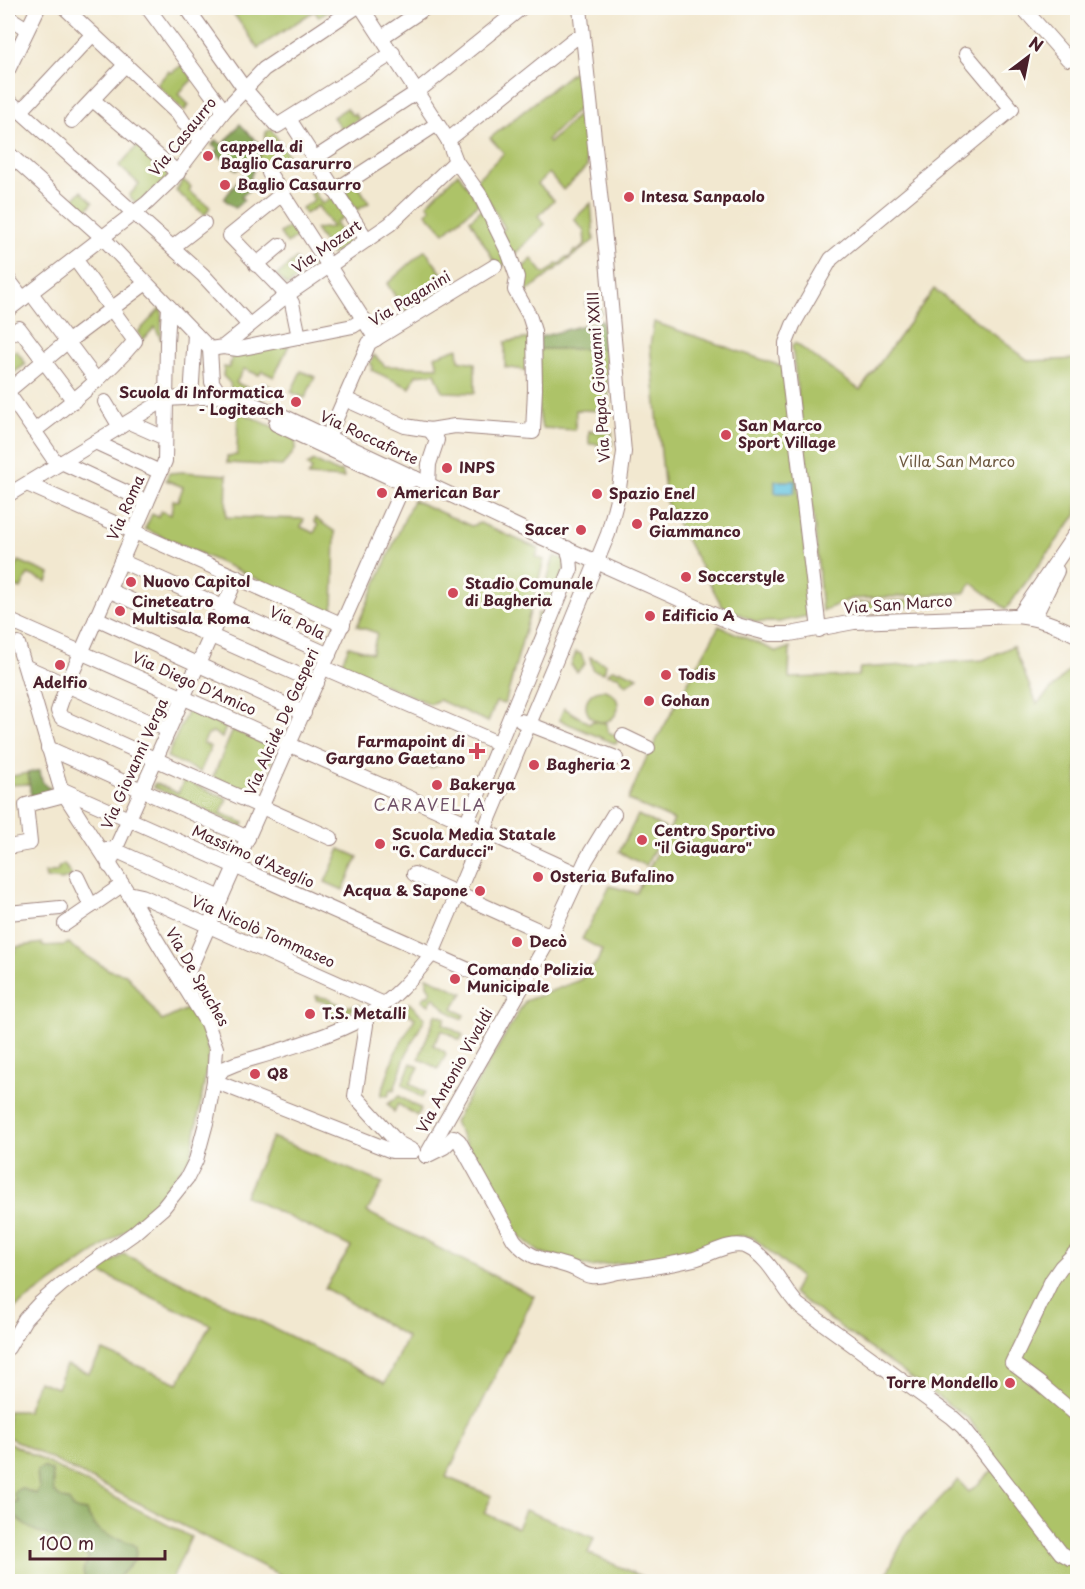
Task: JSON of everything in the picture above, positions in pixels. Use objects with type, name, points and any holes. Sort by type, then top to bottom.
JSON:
[{"type":"street","points":[[8,70],[11,53],[38,8]]},
{"type":"street","points":[[65,8],[202,139]]},
{"type":"street","points":[[148,8],[224,111]]},
{"type":"street","points":[[187,8],[244,88],[283,122],[314,159],[367,240]]},
{"type":"street","name":"Via Casaurro","points":[[8,310],[134,212],[178,173],[224,111],[264,69],[355,8]]},
{"type":"street","points":[[345,399],[405,426],[430,430],[455,426],[532,432],[535,389],[534,332],[529,315],[515,290],[517,277],[509,254],[480,195],[456,161],[447,140],[393,53],[362,8]]},
{"type":"street","points":[[382,37],[425,8]]},
{"type":"street","points":[[314,159],[417,92],[521,8]]},
{"type":"street","name":"Via Papa Giovanni XXIII","points":[[214,1081],[223,1069],[331,1032],[365,1017],[408,983],[432,954],[529,724],[561,666],[565,642],[593,559],[608,534],[618,495],[624,452],[606,249],[580,8]]},
{"type":"street","points":[[1023,8],[1068,59],[1077,51]]},
{"type":"street","points":[[8,18],[27,29]]},
{"type":"street","points":[[21,111],[93,34]]},
{"type":"street","points":[[447,140],[574,39],[584,39]]},
{"type":"street","points":[[283,122],[393,53]]},
{"type":"street","points":[[819,630],[786,353],[788,336],[831,259],[1012,110],[966,54]]},
{"type":"street","points":[[72,121],[126,64]]},
{"type":"street","points":[[8,100],[203,275],[249,325]]},
{"type":"street","points":[[93,100],[178,173]]},
{"type":"street","points":[[334,191],[436,123]]},
{"type":"street","points":[[8,153],[102,237],[195,334],[217,348],[238,349],[353,326],[363,319]]},
{"type":"street","name":"Via Mozart","points":[[217,348],[286,295],[390,224],[456,161]]},
{"type":"street","points":[[269,173],[376,339]]},
{"type":"street","points":[[283,193],[230,237],[292,303],[298,337]]},
{"type":"street","points":[[173,248],[204,223]]},
{"type":"street","points":[[256,265],[280,245]]},
{"type":"street","points":[[34,431],[97,381],[135,341],[75,259]]},
{"type":"street","name":"Via Paganini","points":[[323,439],[345,399],[369,343],[495,266]]},
{"type":"street","points":[[8,279],[27,296],[68,342],[97,381]]},
{"type":"street","points":[[146,283],[68,342],[8,392],[59,463],[147,502]]},
{"type":"street","name":"Via Roma","points":[[155,760],[61,717],[58,711],[67,685],[165,461],[169,307]]},
{"type":"street","points":[[8,336],[19,328],[74,401]]},
{"type":"street","points":[[191,398],[195,334]]},
{"type":"street","points":[[217,348],[212,382],[220,396]]},
{"type":"street","name":"Via Roccaforte","points":[[8,495],[166,399],[220,396],[239,399],[281,415],[323,439],[415,482],[720,616]]},
{"type":"street","points":[[105,402],[124,424],[165,438]]},
{"type":"street","name":"Via Alcide De Gasperi","points":[[183,984],[343,625],[415,482],[429,464],[437,440],[430,430]]},
{"type":"street","points":[[95,442],[160,472]]},
{"type":"street","points":[[27,483],[343,625]]},
{"type":"street","points":[[1034,618],[1077,530]]},
{"type":"street","points":[[1019,616],[1069,545]]},
{"type":"street","points":[[567,548],[571,562],[568,576],[466,824],[580,875]]},
{"type":"street","points":[[568,576],[583,561],[593,559]]},
{"type":"street","name":"Via Pola","points":[[121,561],[224,608],[327,662],[500,744]]},
{"type":"street","name":"Via Giovanni Verga","points":[[110,866],[128,820],[237,577]]},
{"type":"street","points":[[108,590],[317,683]]},
{"type":"street","name":"Via San Marco","points":[[720,616],[737,625],[770,634],[819,630],[858,621],[1019,616],[1051,623],[1077,636]]},
{"type":"street","points":[[96,618],[304,713]]},
{"type":"street","name":"Via Diego D'Amico","points":[[8,620],[466,824]]},
{"type":"street","points":[[13,645],[32,630]]},
{"type":"street","points":[[544,633],[565,642]]},
{"type":"street","name":"Via De Spuches","points":[[8,1348],[25,1319],[39,1304],[62,1284],[133,1234],[163,1208],[187,1178],[199,1151],[214,1081],[216,1048],[207,1023],[63,792],[48,748],[26,667],[13,645]]},
{"type":"street","points":[[26,667],[168,730]]},
{"type":"street","points":[[511,717],[616,758]]},
{"type":"street","points":[[623,736],[648,748]]},
{"type":"street","points":[[48,748],[248,838]]},
{"type":"street","points":[[155,760],[332,838]]},
{"type":"street","points":[[8,847],[30,843],[26,805],[63,792]]},
{"type":"street","name":"Massimo d'Azeglio","points":[[63,792],[518,992]]},
{"type":"street","points":[[476,800],[483,833]]},
{"type":"street","name":"Via Antonio Vivaldi","points":[[426,1156],[551,936],[586,860],[614,814]]},
{"type":"street","points":[[98,848],[115,850],[221,898]]},
{"type":"street","points":[[414,874],[456,895],[551,936]]},
{"type":"street","points":[[76,877],[91,906]]},
{"type":"street","points":[[65,924],[91,906],[125,889]]},
{"type":"street","name":"Via Nicolò Tommaseo","points":[[125,889],[384,1004]]},
{"type":"street","points":[[8,914],[60,908]]},
{"type":"street","points":[[365,1017],[366,1025],[355,1096],[398,1143],[413,1151],[426,1156],[444,1147],[454,1137],[459,1141],[520,1247],[537,1258],[572,1268],[588,1276],[666,1265],[695,1259],[734,1246],[741,1245],[753,1251],[770,1267],[798,1305],[963,1427],[1061,1553],[1070,1558],[1077,1554]]},
{"type":"street","points":[[216,1048],[223,1057],[235,1064]]},
{"type":"street","points":[[214,1081],[392,1151],[413,1151]]},
{"type":"street","points":[[1077,1250],[1052,1280],[1012,1363],[1077,1416]]},
{"type":"green space","points":[[242,8],[254,12],[258,8],[334,8],[319,17],[314,11],[258,48],[233,13]]},
{"type":"green space","points":[[182,65],[193,79],[178,94],[189,105],[184,111],[157,84],[169,71],[171,73]]},
{"type":"green space","points":[[578,68],[581,106],[547,140],[549,143],[582,111],[587,167],[563,190],[549,173],[538,184],[554,200],[538,216],[545,224],[513,256],[500,232],[505,228],[476,180],[504,153],[490,138]]},
{"type":"green space","points":[[347,108],[359,119],[342,130],[333,117]]},
{"type":"green space","points":[[240,124],[262,147],[249,181],[252,187],[241,197],[244,200],[235,208],[224,199],[245,171],[240,167],[237,170],[216,153],[218,150],[212,145],[216,140],[223,145]]},
{"type":"green space","points":[[271,129],[289,157],[274,166],[260,169],[256,164],[264,146],[266,132]]},
{"type":"green space","points":[[138,145],[169,172],[166,180],[137,204],[129,196],[139,184],[119,166]]},
{"type":"green space","points":[[458,173],[479,203],[444,233],[426,213],[431,209],[427,204]]},
{"type":"green space","points":[[183,180],[191,187],[189,191],[210,207],[205,215],[176,191]]},
{"type":"green space","points":[[357,184],[369,203],[357,210],[345,192]]},
{"type":"green space","points":[[313,190],[322,204],[332,197],[345,216],[335,223],[348,243],[332,255],[315,229],[332,227],[318,206],[305,214],[302,208],[314,200],[310,193]]},
{"type":"green space","points":[[81,191],[93,202],[85,212],[73,200]]},
{"type":"green space","points":[[591,203],[594,240],[521,296],[519,271],[532,259],[544,274],[557,263],[560,264],[566,257],[569,258],[575,250],[577,252],[585,244],[584,231],[574,219]]},
{"type":"green space","points":[[483,208],[509,260],[499,269],[470,220]]},
{"type":"green space","points":[[295,223],[320,262],[287,286],[277,275],[296,259],[303,270],[316,259],[300,235],[287,244],[280,233]]},
{"type":"green space","points":[[425,250],[451,286],[407,314],[387,284]]},
{"type":"green space","name":"Villa San Marco","points":[[934,289],[1029,361],[1077,359],[1077,514],[1006,609],[972,583],[964,593],[851,599],[822,611],[815,530],[792,346],[795,343],[860,390]]},
{"type":"green space","points":[[599,295],[601,313],[591,315],[585,304]]},
{"type":"green space","points":[[162,307],[161,340],[155,327],[143,340],[138,332]]},
{"type":"green space","points":[[602,320],[604,349],[539,349],[540,337]]},
{"type":"green space","points":[[654,322],[784,367],[813,615],[779,622],[756,622],[722,606],[666,502],[650,346]]},
{"type":"green space","points":[[532,338],[529,371],[505,367],[505,342]]},
{"type":"green space","points":[[289,345],[274,377],[262,371],[259,375],[244,369],[236,383],[258,392],[263,383],[270,386],[263,401],[231,389],[230,383],[223,376],[224,367],[229,368],[233,351]]},
{"type":"green space","points":[[458,348],[459,360],[475,363],[475,393],[443,392],[435,373],[416,375],[410,388],[371,370],[373,366],[370,364],[374,355],[385,366],[438,367],[435,356]]},
{"type":"green space","points":[[539,349],[604,349],[610,411],[576,410],[575,430],[542,428],[538,409]]},
{"type":"green space","points":[[16,350],[26,364],[13,373],[8,366],[8,357]]},
{"type":"green space","points":[[301,371],[315,377],[305,398],[291,392]]},
{"type":"green space","points":[[238,411],[293,436],[295,449],[282,466],[227,463],[227,456],[237,455]]},
{"type":"green space","points":[[589,431],[612,432],[612,445],[589,444]]},
{"type":"green space","points":[[314,461],[337,472],[342,471],[344,478],[308,476],[312,470],[307,465]]},
{"type":"green space","points":[[169,473],[227,475],[226,517],[304,519],[301,527],[314,533],[318,525],[314,522],[315,518],[335,532],[333,613],[145,529],[152,514],[158,517],[161,511],[171,515],[173,500],[178,501],[183,487],[166,480]]},
{"type":"green space","name":"Stadio Comunale di Bagheria","points":[[413,500],[471,526],[480,523],[539,549],[536,557],[544,560],[505,704],[496,702],[488,722],[439,700],[430,704],[340,666],[349,646],[372,653],[377,633],[357,626]]},
{"type":"green space","points":[[554,556],[565,559],[565,565],[560,583],[548,606],[541,603]]},
{"type":"green space","points":[[19,561],[50,574],[47,582],[28,574],[21,589],[8,584]]},
{"type":"green space","points":[[959,598],[954,605],[859,609],[855,603]]},
{"type":"green space","points":[[538,613],[545,615],[532,648],[530,648]]},
{"type":"green space","points":[[719,626],[777,652],[790,647],[789,678],[858,676],[860,668],[983,660],[1013,646],[1037,704],[1077,662],[1077,1581],[883,1581],[907,1533],[958,1480],[969,1492],[999,1465],[970,1420],[793,1293],[800,1277],[752,1237],[739,1236],[665,1256],[591,1267],[539,1252],[516,1233],[454,1122],[525,1001],[580,980],[597,962],[602,950],[582,939],[610,886],[636,893],[674,820],[628,800],[645,761]]},
{"type":"green space","points":[[576,652],[581,654],[585,664],[577,672],[571,665]]},
{"type":"green space","points":[[590,657],[606,664],[604,673],[593,670]]},
{"type":"green space","points":[[613,669],[638,677],[626,685],[618,676],[607,674]]},
{"type":"green space","points":[[602,690],[613,695],[618,706],[613,717],[602,722],[591,717],[586,706],[591,695]]},
{"type":"green space","points":[[564,708],[590,724],[592,721],[606,723],[608,732],[619,737],[616,744],[559,720]]},
{"type":"green space","points":[[188,710],[226,727],[222,738],[213,732],[207,736],[203,743],[211,747],[200,772],[167,757]]},
{"type":"green space","points":[[233,730],[277,749],[256,797],[213,777]]},
{"type":"green space","points":[[432,754],[450,761],[430,768],[428,764]]},
{"type":"green space","points":[[40,770],[42,781],[50,788],[50,793],[31,796],[28,773]]},
{"type":"green space","points":[[28,773],[30,784],[8,785],[8,777]]},
{"type":"green space","points":[[184,780],[227,799],[221,813],[244,823],[242,827],[153,787],[155,783],[178,793]]},
{"type":"green space","name":"Centro Sportivo \"il Giaguaro\"","points":[[638,815],[665,828],[646,866],[619,852]]},
{"type":"green space","points":[[340,849],[358,857],[343,890],[325,882]]},
{"type":"green space","points":[[64,864],[72,876],[62,880],[46,878],[45,873],[58,871],[58,868]]},
{"type":"green space","points":[[42,943],[42,946],[69,943],[109,970],[126,974],[162,1021],[191,1007],[205,1036],[209,1056],[191,1157],[139,1221],[8,1313],[8,952],[16,951],[16,947]]},
{"type":"green space","points":[[427,977],[463,993],[453,1008],[464,1015],[462,1019],[447,1011],[434,997],[429,1005],[422,1000],[431,991],[427,985]]},
{"type":"green space","points":[[316,996],[331,999],[345,1006],[358,1005],[360,1007],[329,1019],[328,1003],[316,1000]]},
{"type":"green space","points":[[409,1003],[425,1018],[405,1057],[394,1090],[391,1089],[388,1096],[381,1095],[395,1053],[415,1018],[402,1010]]},
{"type":"green space","points":[[436,1014],[446,1018],[443,1024],[463,1035],[460,1040],[442,1030],[433,1045],[446,1055],[438,1069],[419,1058]]},
{"type":"green space","points":[[411,1063],[419,1067],[410,1084],[425,1092],[422,1098],[403,1085]]},
{"type":"green space","points":[[399,1096],[421,1109],[417,1116],[398,1104],[394,1112],[388,1104]]},
{"type":"green space","points":[[272,1137],[383,1183],[367,1212],[534,1296],[446,1477],[492,1496],[484,1513],[517,1528],[525,1510],[594,1538],[588,1553],[652,1581],[292,1581],[8,1437],[8,1411],[27,1411],[38,1381],[57,1388],[66,1365],[89,1373],[103,1351],[178,1383],[210,1325],[97,1271],[124,1254],[385,1383],[407,1337],[325,1288],[351,1247],[245,1196]]},
{"type":"green space","points":[[8,1442],[191,1537],[171,1581],[8,1581]]},
{"type":"green space","points":[[43,1467],[52,1471],[54,1492],[69,1501],[73,1509],[86,1511],[100,1531],[136,1546],[134,1561],[117,1579],[118,1581],[85,1581],[83,1570],[89,1557],[77,1547],[68,1546],[65,1541],[26,1526],[15,1515],[11,1508],[14,1502],[18,1502],[14,1495],[15,1491],[21,1488],[36,1494],[39,1489],[37,1471]]},
{"type":"water","points":[[775,481],[795,481],[794,493],[775,493]]},
{"type":"place","name":"cappella di Baglio Casarurro","points":[[208,156]]},
{"type":"place","name":"Baglio Casaurro","points":[[225,185]]},
{"type":"place","name":"Intesa Sanpaolo","points":[[629,197]]},
{"type":"place","name":"Scuola di Informatica - Logiteach","points":[[296,402]]},
{"type":"place","name":"San Marco Sport Village","points":[[726,435]]},
{"type":"place","name":"INPS","points":[[447,468]]},
{"type":"place","name":"American Bar","points":[[382,493]]},
{"type":"place","name":"Spazio Enel","points":[[597,494]]},
{"type":"place","name":"Palazzo Giammanco","points":[[637,524]]},
{"type":"place","name":"Sacer","points":[[581,530]]},
{"type":"place","name":"Soccerstyle","points":[[686,577]]},
{"type":"place","name":"Nuovo Capitol","points":[[131,582]]},
{"type":"place","name":"Stadio Comunale di Bagheria","points":[[453,593]]},
{"type":"place","name":"Cineteatro Multisala Roma","points":[[120,611]]},
{"type":"place","name":"Edificio A","points":[[650,616]]},
{"type":"place","name":"Adelfio","points":[[60,665]]},
{"type":"place","name":"Todis","points":[[666,675]]},
{"type":"place","name":"Gohan","points":[[649,701]]},
{"type":"place","name":"Farmapoint di Gargano Gaetano","points":[[477,751]]},
{"type":"place","name":"Bagheria 2","points":[[534,765]]},
{"type":"place","name":"Bakerya","points":[[437,785]]},
{"type":"place","name":"Centro Sportivo \"il Giaguaro\"","points":[[642,840]]},
{"type":"place","name":"Scuola Media Statale \"G. Carducci\"","points":[[380,844]]},
{"type":"place","name":"Osteria Bufalino","points":[[538,877]]},
{"type":"place","name":"Acqua & Sapone","points":[[480,891]]},
{"type":"place","name":"Decò","points":[[517,942]]},
{"type":"place","name":"Comando Polizia Municipale","points":[[455,979]]},
{"type":"place","name":"T.S. Metalli","points":[[310,1014]]},
{"type":"place","name":"Q8","points":[[255,1074]]},
{"type":"place","name":"Torre Mondello","points":[[1010,1383]]},
{"type":"district","name":"CARAVELLA","points":[[430,805]]}]
